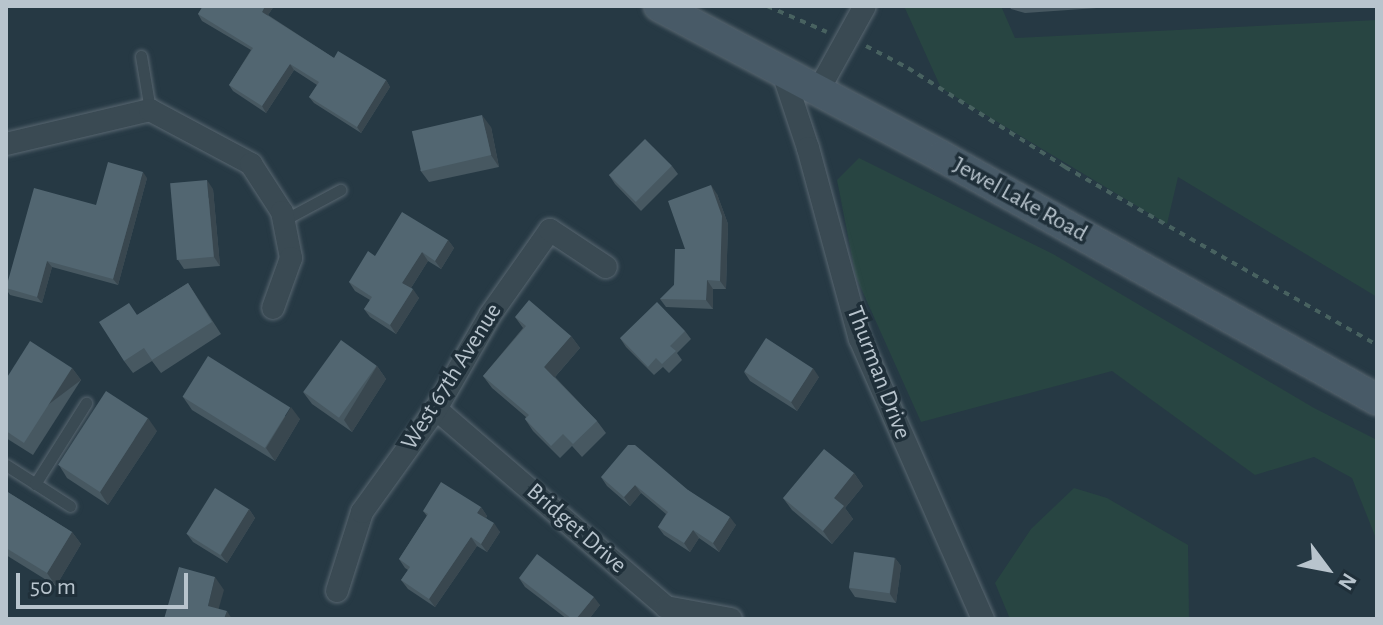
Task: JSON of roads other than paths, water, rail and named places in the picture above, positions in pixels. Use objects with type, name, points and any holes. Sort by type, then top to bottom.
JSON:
[{"type":"main road","name":"Jewel Lake Road","points":[[659,6],[1377,400]]},
{"type":"street","points":[[818,91],[865,6]]},
{"type":"street","name":"Thurman Drive","points":[[783,73],[808,148],[860,339],[983,619]]},
{"type":"street","points":[[6,144],[150,110],[251,164],[283,220],[291,258],[273,308]]},
{"type":"street","name":"West 67th Avenue","points":[[337,591],[362,512],[436,409],[490,315],[550,230],[606,267]]},
{"type":"street","name":"Bridget Drive","points":[[436,409],[663,613],[731,619]]},
{"type":"lane","points":[[141,56],[150,110]]},
{"type":"lane","points":[[283,220],[340,190]]},
{"type":"lane","points":[[35,484],[86,403]]},
{"type":"lane","points":[[6,465],[70,506]]}]
